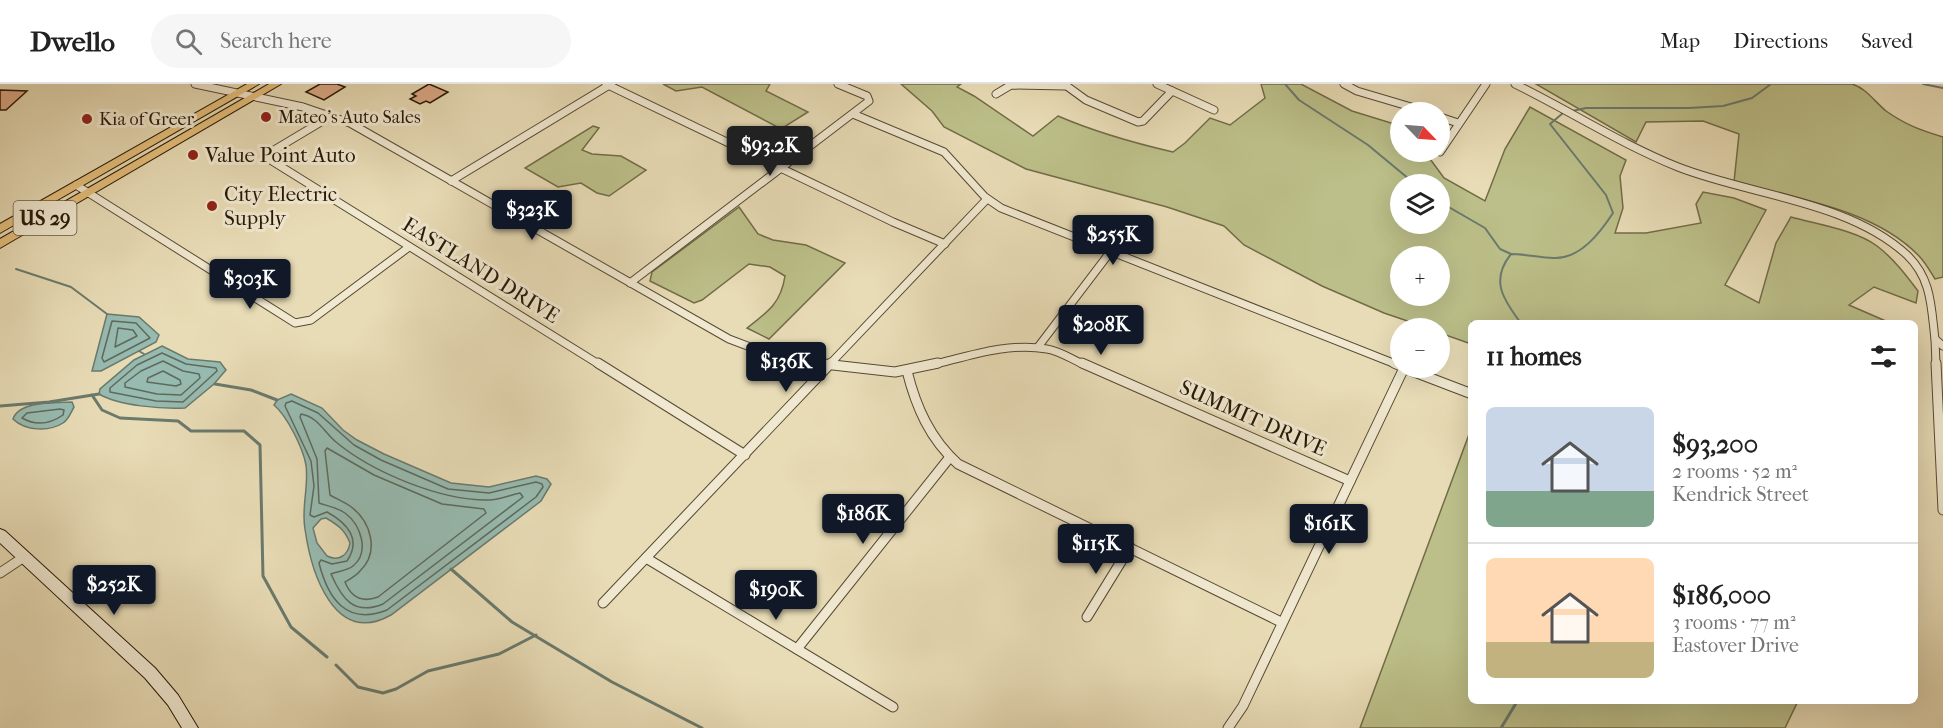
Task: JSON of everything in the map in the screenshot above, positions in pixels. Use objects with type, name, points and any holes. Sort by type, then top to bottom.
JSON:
[{"type":"main road","name":"US 29","points":[[0,230],[254,84]]},
{"type":"main road","name":"US 29","points":[[0,244],[276,84]]},
{"type":"main road","points":[[0,535],[150,673],[173,700],[190,728]]},
{"type":"street","name":"SUMMIT DRIVE","points":[[195,84],[255,96],[350,123],[749,349],[780,358],[830,365],[907,371],[972,354],[1038,347],[1059,352],[1350,481]]},
{"type":"street","points":[[451,181],[609,84],[782,169],[945,244]]},
{"type":"street","points":[[630,283],[782,169],[870,99],[838,84]]},
{"type":"street","points":[[1157,84],[1214,110]]},
{"type":"street","points":[[1344,84],[1358,91],[1395,102]]},
{"type":"street","points":[[1450,136],[1486,84]]},
{"type":"street","points":[[1515,84],[1647,153],[1701,176],[1856,223],[1880,236],[1908,259],[1926,280],[1930,292],[1942,451],[1943,510]]},
{"type":"street","points":[[996,94],[1011,85],[1064,85],[1078,96],[1138,122],[1143,121],[1172,91]]},
{"type":"street","points":[[853,114],[944,152],[987,199],[1001,208],[1390,362]]},
{"type":"street","name":"EASTLAND DRIVE","points":[[331,116],[264,156],[745,455]]},
{"type":"street","points":[[1450,120],[1458,123]]},
{"type":"street","points":[[76,185],[295,323],[310,320],[409,247]]},
{"type":"street","points":[[603,603],[987,199]]},
{"type":"street","points":[[1038,347],[1111,251]]},
{"type":"street","points":[[1935,339],[1943,346]]},
{"type":"street","points":[[907,371],[918,409],[928,428],[950,457],[968,469],[1281,622]]},
{"type":"street","points":[[1228,728],[1242,706],[1398,378]]},
{"type":"street","points":[[1431,378],[1468,392]]},
{"type":"street","points":[[796,649],[950,457]]},
{"type":"street","points":[[1087,617],[1130,547]]},
{"type":"street","points":[[0,573],[24,557]]},
{"type":"street","points":[[646,558],[893,707]]},
{"type":"green space","points":[[663,84],[770,84],[766,91],[808,112],[781,129],[702,87],[676,91]]},
{"type":"green space","points":[[901,84],[961,84],[957,87],[1033,136],[1058,116],[1115,137],[1173,152],[1210,118],[1230,125],[1265,98],[1261,84],[1301,84],[1352,111],[1390,123],[1390,162],[1432,162],[1441,174],[1390,174],[1390,234],[1450,234],[1450,181],[1485,201],[1505,149],[1530,107],[1626,160],[1620,176],[1623,208],[1615,233],[1646,233],[1701,223],[1696,204],[1703,192],[1734,198],[1766,210],[1725,285],[1759,303],[1776,243],[1791,217],[1868,240],[1894,261],[1918,291],[1916,303],[1874,287],[1849,305],[1883,320],[1468,320],[1468,343],[1450,337],[1450,318],[1399,318],[1384,313],[1322,286],[1244,245],[1224,226],[1167,207],[1026,169],[944,127],[932,111]]},
{"type":"green space","points":[[1536,84],[1852,84],[1857,86],[1900,120],[1943,137],[1943,277],[1935,279],[1921,258],[1901,240],[1857,216],[1807,200],[1734,182],[1739,134],[1703,121],[1646,122],[1636,142]]},
{"type":"green space","points":[[593,126],[599,128],[582,150],[592,154],[621,156],[646,170],[609,196],[597,193],[581,183],[558,187],[525,168]]},
{"type":"green space","points":[[739,207],[758,234],[773,240],[806,245],[845,263],[769,339],[747,328],[767,312],[780,293],[785,276],[770,267],[749,264],[702,300],[694,303],[650,281],[652,272]]},
{"type":"green space","points":[[1468,437],[1468,704],[1797,704],[1785,728],[1360,728]]},
{"type":"water","points":[[107,314],[139,317],[159,335],[156,342],[101,371],[92,371]]},
{"type":"water","points":[[162,346],[188,359],[220,362],[226,370],[214,384],[185,408],[129,404],[99,394],[100,389],[134,360]]},
{"type":"water","points":[[291,394],[322,408],[343,430],[357,440],[451,483],[489,487],[536,476],[547,479],[551,484],[541,501],[391,615],[371,622],[354,621],[340,613],[329,600],[313,565],[304,521],[306,465],[294,433],[274,405],[277,400]],"holes":[[[326,518],[343,531],[350,543],[345,554],[339,558],[327,556],[317,543],[313,528],[321,519]]]},
{"type":"water","points":[[72,402],[74,407],[67,420],[51,428],[30,428],[13,419],[22,409],[30,406]]},
{"type":"building","points":[[320,84],[337,84],[345,87],[324,100],[306,92]]},
{"type":"building","points":[[429,84],[448,92],[430,103],[426,101],[420,104],[410,99],[416,96],[412,94]]},
{"type":"building","points":[[0,90],[27,91],[6,110],[0,110]]},
{"type":"waterway","points":[[1285,84],[1299,100],[1368,145],[1403,174]]},
{"type":"waterway","points":[[1511,254],[1554,258],[1572,254],[1588,243],[1613,213],[1606,195],[1550,124],[1563,113],[1586,108],[1723,106],[1752,98],[1771,84]]},
{"type":"waterway","points":[[1923,84],[1943,88]]},
{"type":"waterway","points":[[1450,208],[1485,228],[1500,249],[1511,254]]},
{"type":"waterway","points":[[1511,254],[1501,272],[1500,281],[1504,297],[1519,320]]},
{"type":"waterway","points":[[16,269],[71,287],[107,314]]},
{"type":"waterway","points":[[139,351],[144,354]]},
{"type":"waterway","points":[[215,384],[251,390],[277,400]]},
{"type":"waterway","points":[[92,395],[99,394]]},
{"type":"waterway","points":[[0,406],[92,395]]},
{"type":"waterway","points":[[92,395],[102,410],[120,418],[178,421],[191,431],[244,431],[260,445],[263,576],[291,627],[327,657]]},
{"type":"waterway","points":[[451,569],[512,622],[535,636]]},
{"type":"waterway","points":[[336,665],[358,687],[383,693],[396,689],[428,671],[499,654],[535,636]]},
{"type":"waterway","points":[[535,636],[612,682],[702,728]]},
{"type":"waterway","points":[[1501,728],[1516,704]]},
{"type":"place","name":"Mateo's Auto Sales","points":[[266,117]]},
{"type":"place","name":"Kia of Greer","points":[[87,119]]},
{"type":"place","name":"Value Point Auto","points":[[193,155]]},
{"type":"place","name":"City Electric Supply","points":[[212,206]]}]
